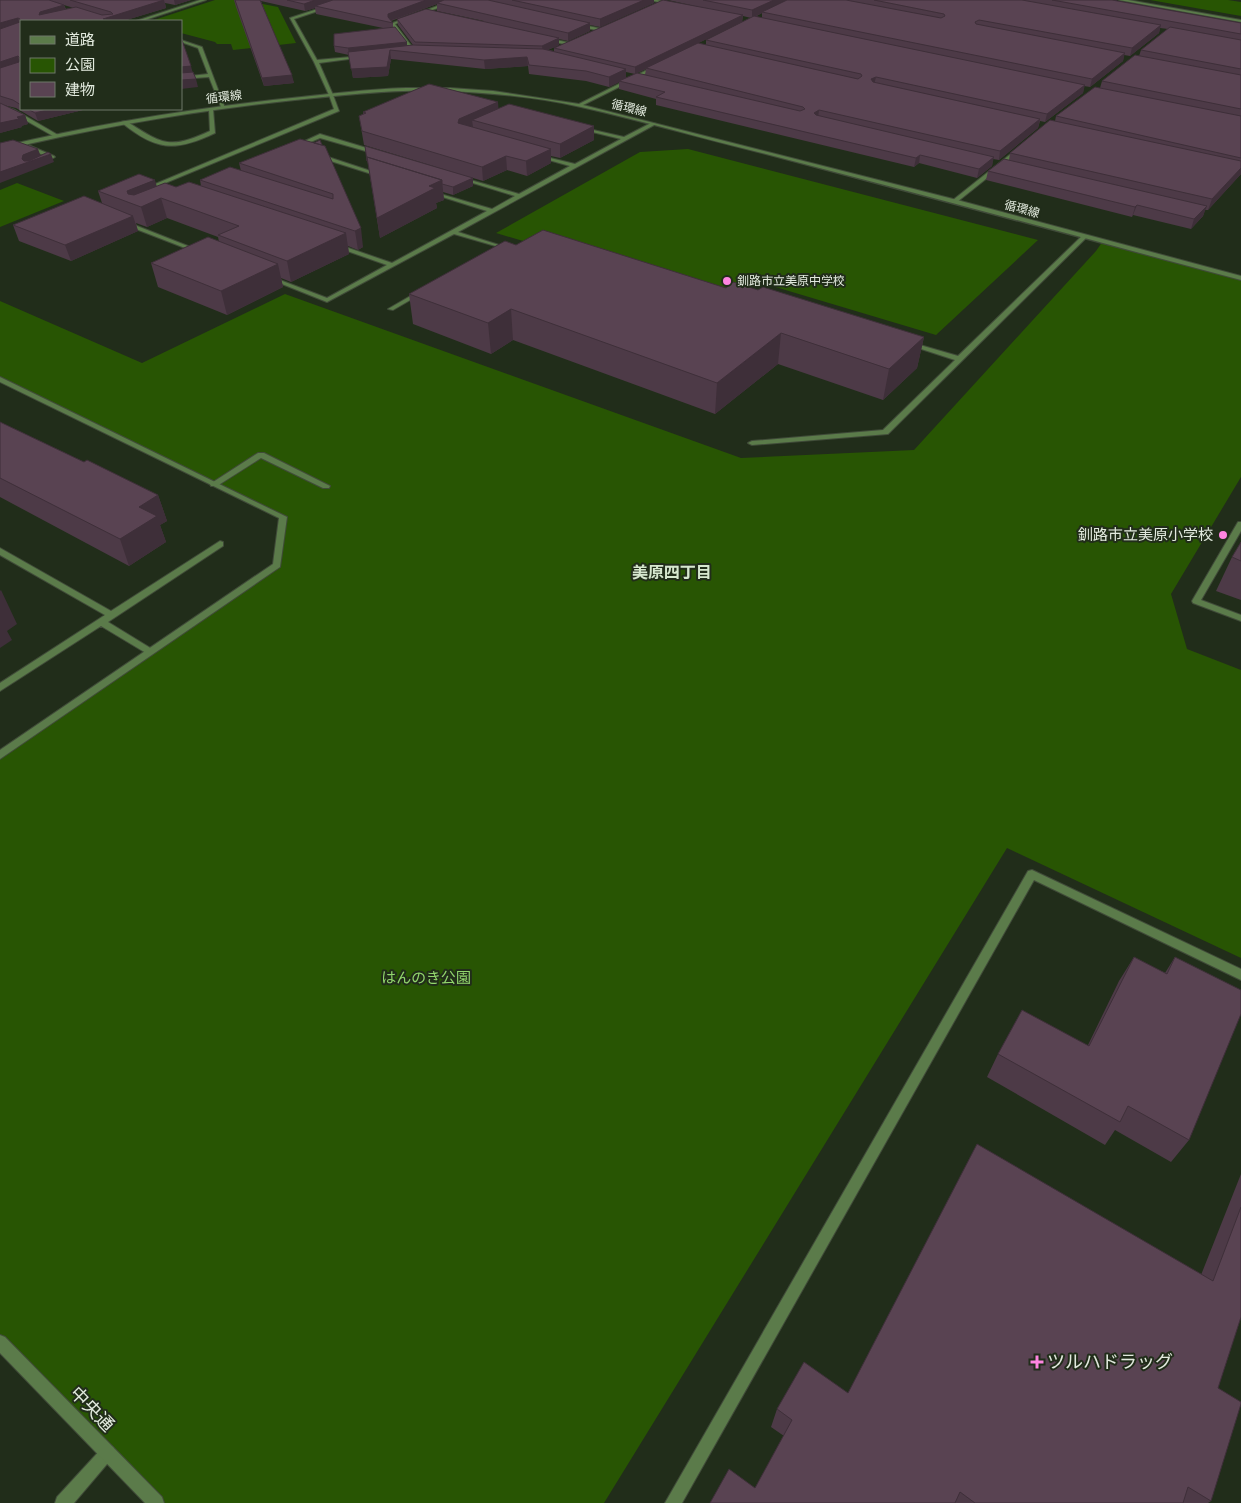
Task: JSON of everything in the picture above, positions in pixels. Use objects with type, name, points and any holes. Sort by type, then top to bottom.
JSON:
[{"type":"street","points":[[141,20],[204,0]]},
{"type":"street","points":[[139,192],[337,110],[316,62],[292,18],[349,0]]},
{"type":"street","points":[[414,51],[392,24],[456,0]]},
{"type":"street","points":[[651,0],[682,6]]},
{"type":"street","points":[[655,6],[670,0]]},
{"type":"street","points":[[1121,0],[1241,21]]},
{"type":"street","points":[[170,6],[178,8]]},
{"type":"street","points":[[426,11],[435,13]]},
{"type":"street","points":[[572,24],[601,30]]},
{"type":"street","points":[[593,34],[610,26]]},
{"type":"street","points":[[540,38],[569,44]]},
{"type":"street","points":[[182,41],[200,47],[223,107]]},
{"type":"street","points":[[561,48],[577,41]]},
{"type":"street","points":[[404,52],[423,51]]},
{"type":"street","points":[[316,62],[365,57]]},
{"type":"street","points":[[579,105],[662,65]]},
{"type":"street","points":[[182,78],[211,75]]},
{"type":"street","points":[[627,76],[646,80]]},
{"type":"street","name":"循環線","points":[[0,149],[55,135],[124,122],[223,107],[331,95],[400,90],[456,90],[522,95],[579,105],[1241,278]]},
{"type":"street","points":[[0,106],[11,110],[55,135]]},
{"type":"street","points":[[0,111],[20,108]]},
{"type":"street","points":[[124,122],[160,144],[176,144],[196,140],[213,132],[211,109]]},
{"type":"street","points":[[262,275],[327,300],[653,124]]},
{"type":"street","points":[[580,127],[625,139]]},
{"type":"street","points":[[301,150],[292,148],[320,136],[387,156]]},
{"type":"street","points":[[955,202],[1026,143]]},
{"type":"street","points":[[21,144],[52,157],[45,161]]},
{"type":"street","points":[[310,153],[383,176]]},
{"type":"street","points":[[538,156],[575,166]]},
{"type":"street","points":[[990,163],[1009,168]]},
{"type":"street","points":[[454,176],[520,196]]},
{"type":"street","points":[[429,191],[493,211]]},
{"type":"street","points":[[122,222],[206,254]]},
{"type":"street","points":[[453,232],[500,245],[489,251]]},
{"type":"street","points":[[752,443],[884,432],[1085,236]]},
{"type":"street","points":[[329,243],[393,265]]},
{"type":"street","points":[[391,310],[424,290]]},
{"type":"street","points":[[903,341],[960,359]]},
{"type":"street","points":[[0,379],[283,517],[277,564],[0,755]]},
{"type":"street","points":[[214,484],[261,456],[326,486]]},
{"type":"street","points":[[1241,524],[1196,601],[1241,618]]},
{"type":"street","points":[[0,688],[220,544]]},
{"type":"street","points":[[0,551],[111,615]]},
{"type":"street","points":[[102,622],[149,652]]},
{"type":"street","points":[[673,1503],[1032,874],[1241,975]]},
{"type":"street","name":"中央通","points":[[0,1342],[156,1503]]},
{"type":"street","points":[[63,1503],[108,1452]]},
{"type":"green space","points":[[215,0],[242,0],[278,7],[296,43],[233,50],[231,44],[217,44],[182,33],[182,20],[154,20]]},
{"type":"green space","points":[[1150,0],[1228,0],[1241,2],[1241,16]]},
{"type":"green space","points":[[688,149],[1038,240],[936,335],[755,281],[734,295],[715,298],[496,233],[640,152]]},
{"type":"green space","points":[[17,183],[64,201],[0,227],[0,190]]},
{"type":"green space","name":"はんのき公園","points":[[1103,241],[1241,278],[1241,477],[1171,594],[1187,649],[1241,670],[1241,958],[1007,848],[604,1503],[156,1503],[0,1342],[0,755],[277,565],[283,517],[0,379],[0,301],[142,363],[285,294],[741,458],[914,450],[1096,251]]},
{"type":"building","points":[[0,0],[49,0],[64,5],[40,12],[39,15],[76,7],[102,15],[113,14],[70,0],[164,0],[103,19],[106,20],[20,20],[18,18],[0,23]]},
{"type":"building","points":[[235,0],[260,0],[292,75],[262,78]]},
{"type":"building","points":[[287,0],[315,0],[304,4]]},
{"type":"building","points":[[333,0],[426,0],[388,14],[393,23],[315,6]]},
{"type":"building","points":[[444,0],[488,0],[590,23],[568,33],[437,3]]},
{"type":"building","points":[[512,0],[644,0],[600,19]]},
{"type":"building","points":[[663,0],[743,15],[635,67],[554,48]]},
{"type":"building","points":[[703,0],[774,0],[752,10]]},
{"type":"building","points":[[787,0],[846,0],[941,18],[945,16],[944,14],[874,0],[1022,0],[1161,25],[1132,48],[979,20],[975,22],[976,24],[1125,53],[1092,79],[762,12]]},
{"type":"building","points":[[1052,0],[1112,0],[1241,23],[1241,34]]},
{"type":"building","points":[[426,9],[559,38],[542,46],[415,42],[397,19]]},
{"type":"building","points":[[754,16],[1085,85],[1047,114],[876,77],[871,79],[873,82],[1040,119],[1000,151],[819,110],[814,113],[994,157],[979,169],[920,155],[916,158],[656,97],[665,92],[619,81],[637,73],[800,111],[805,109],[646,68],[698,43],[858,79],[862,76],[861,74],[706,40]]},
{"type":"building","points":[[20,22],[20,58],[18,56],[0,62],[0,29]]},
{"type":"building","points":[[395,27],[407,42],[348,48],[334,46],[334,34]]},
{"type":"building","points":[[1170,27],[1241,40],[1241,69],[1141,50]]},
{"type":"building","points":[[182,40],[191,66],[182,67]]},
{"type":"building","points":[[413,45],[543,49],[626,69],[609,77],[586,71],[529,65],[527,57],[484,60],[390,50],[387,67],[351,69],[348,52]]},
{"type":"building","points":[[1135,55],[1241,75],[1241,109],[1102,81]]},
{"type":"building","points":[[20,58],[20,104],[0,96],[0,68],[19,62]]},
{"type":"building","points":[[193,72],[196,79],[182,80],[182,73]]},
{"type":"building","points":[[429,84],[498,102],[459,119],[458,123],[551,149],[526,161],[506,156],[482,167],[362,131],[359,116],[366,113],[363,112]]},
{"type":"building","points":[[1095,87],[1241,116],[1241,158],[1056,116]]},
{"type":"building","points":[[0,103],[25,115],[17,117],[19,119],[0,123]]},
{"type":"building","points":[[509,104],[594,126],[560,144],[472,120]]},
{"type":"building","points":[[30,110],[47,110],[35,113]]},
{"type":"building","points":[[1050,120],[1241,161],[1241,168],[1212,199],[1010,153]]},
{"type":"building","points":[[300,139],[325,146],[361,228],[355,231],[200,180],[230,167],[333,199],[333,194],[239,163]]},
{"type":"building","points":[[13,140],[38,149],[23,155],[22,159],[24,161],[29,161],[48,152],[51,154],[0,172],[0,143]]},
{"type":"building","points":[[320,140],[322,145],[314,143]]},
{"type":"building","points":[[365,146],[473,178],[453,187],[442,184],[442,180],[367,157],[367,161]]},
{"type":"building","points":[[367,157],[442,180],[429,186],[435,188],[377,218]]},
{"type":"building","points":[[1004,159],[1207,206],[1194,219],[1137,205],[1135,207],[988,171]]},
{"type":"building","points":[[139,174],[155,180],[127,191],[128,194],[134,195],[165,183],[176,187],[189,182],[346,233],[287,261],[218,235],[239,226],[161,198],[141,207],[98,191]]},
{"type":"building","points":[[84,196],[133,216],[65,245],[13,225]]},
{"type":"building","points":[[543,230],[726,288],[733,282],[758,290],[763,287],[924,337],[889,369],[781,333],[717,383],[511,309],[488,323],[409,294],[505,241],[516,245]]},
{"type":"building","points":[[208,237],[278,264],[221,291],[151,263]]},
{"type":"building","points":[[0,422],[84,462],[87,460],[158,495],[139,507],[157,516],[120,539],[0,478]]},
{"type":"building","points":[[1241,542],[1241,561],[1232,557]]},
{"type":"building","points":[[1134,957],[1167,974],[1175,957],[1241,990],[1241,1014],[1189,1140],[1128,1106],[1120,1122],[998,1054],[1022,1010],[1089,1046]]},
{"type":"building","name":"ツルハドラッグ","points":[[977,1144],[1213,1281],[1241,1207],[1241,1317],[1218,1388],[1241,1402],[1241,1404],[1211,1501],[1188,1487],[1183,1503],[975,1503],[960,1492],[955,1503],[710,1503],[729,1469],[755,1488],[792,1420],[777,1409],[804,1362],[848,1393]]},
{"type":"place","name":"釧路市立美原中学校","points":[[727,281]]},
{"type":"place","name":"釧路市立美原小学校","points":[[1223,535]]},
{"type":"place","name":"ツルハドラッグ","points":[[1037,1362]]},
{"type":"district","name":"美原四丁目","points":[[672,572]]}]
